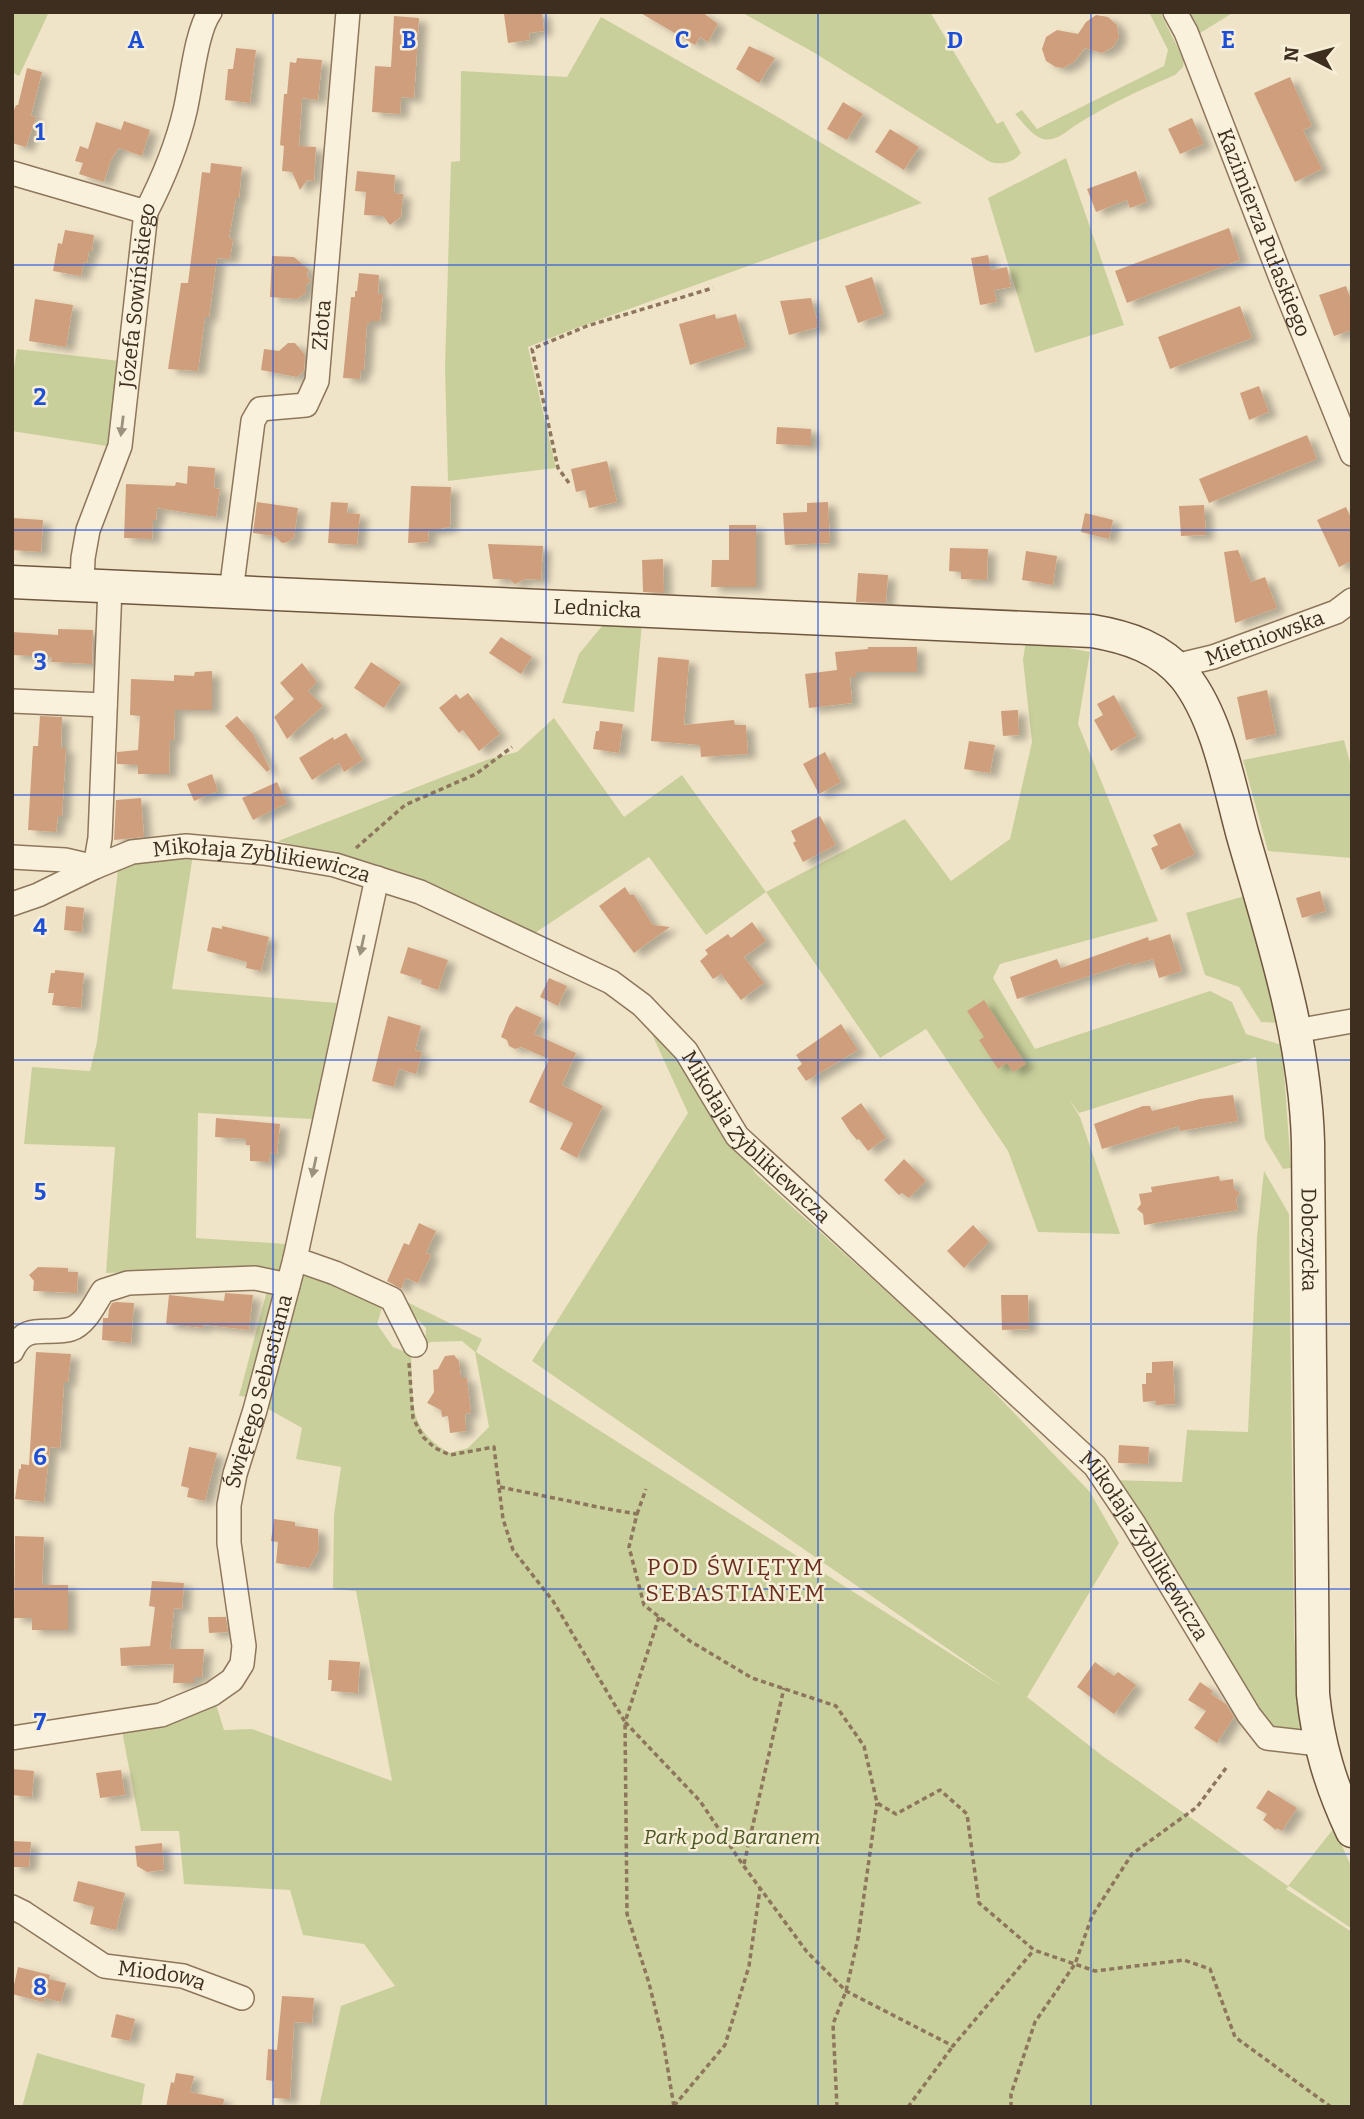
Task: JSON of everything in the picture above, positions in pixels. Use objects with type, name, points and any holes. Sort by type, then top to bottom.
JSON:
[{"type":"main road","name":"Lednicka","points":[[12,582],[1092,631],[1147,646],[1175,666]]},
{"type":"main road","name":"Dobczycka","points":[[1175,666],[1194,691],[1214,736],[1296,1031],[1307,1106],[1313,1684],[1319,1744],[1352,1831]]},
{"type":"street","name":"Józefa Sowińskiego","points":[[95,867],[100,838],[105,705],[96,586],[83,558],[88,530],[120,446],[146,212],[185,114],[202,31],[210,12]]},
{"type":"street","name":"Złota","points":[[231,592],[253,421],[260,409],[306,405],[317,381],[348,12]]},
{"type":"street","name":"Kazimierza Pułaskiego","points":[[1175,12],[1186,32],[1352,454]]},
{"type":"street","points":[[12,173],[146,212]]},
{"type":"street","name":"Mietniowska","points":[[1175,666],[1213,657],[1336,612],[1352,600]]},
{"type":"street","points":[[12,701],[105,705]]},
{"type":"street","name":"Mikołaja Zyblikiewicza","points":[[12,905],[132,852],[186,846],[264,853],[335,865],[420,892],[611,982],[642,1005],[686,1051],[737,1136],[1095,1466],[1134,1524],[1249,1716],[1267,1738],[1319,1744]]},
{"type":"street","points":[[12,857],[65,860],[95,867]]},
{"type":"street","name":"Świętego Sebastiana","points":[[12,1738],[161,1715],[212,1694],[232,1680],[242,1664],[244,1646],[229,1543],[229,1506],[235,1474],[295,1259],[377,878]]},
{"type":"street","points":[[1296,1031],[1352,1020]]},
{"type":"street","points":[[295,1259],[335,1273],[392,1299],[415,1345]]},
{"type":"street","points":[[12,1351],[16,1343],[33,1331],[71,1329],[81,1323],[103,1291],[128,1283],[256,1278],[288,1285]]},
{"type":"street","name":"Miodowa","points":[[12,1907],[104,1966],[183,1976],[242,1998]]},
{"type":"path","points":[[569,483],[558,468],[532,349],[587,326],[713,288]]},
{"type":"path","points":[[335,865],[375,834],[405,805],[476,774],[512,747]]},
{"type":"path","points":[[415,1345],[408,1353],[415,1425],[435,1448],[450,1455],[494,1447],[503,1519],[513,1550],[553,1601],[625,1722],[700,1801],[807,1952],[846,1991],[953,2046]]},
{"type":"path","points":[[500,1487],[637,1514]]},
{"type":"path","points":[[646,1489],[629,1546],[645,1605],[690,1641],[752,1678],[836,1706],[864,1746],[877,1803],[858,1938],[846,1991],[833,2024],[837,2107]]},
{"type":"path","points":[[659,1617],[625,1722],[627,1914],[649,1983],[674,2106]]},
{"type":"path","points":[[743,1865],[784,1688]]},
{"type":"path","points":[[1011,2107],[1011,2094],[1035,2022],[1075,1964],[1092,1916],[1132,1854],[1197,1807],[1226,1768]]},
{"type":"path","points":[[877,1803],[896,1814],[940,1790],[967,1814],[979,1903],[1034,1950],[1095,1971],[1184,1960],[1210,1969],[1235,2037],[1332,2107]]},
{"type":"path","points":[[674,2106],[725,2045],[749,1966],[760,1888]]},
{"type":"path","points":[[908,2107],[953,2046],[1034,1950]]},
{"type":"green space","points":[[12,12],[49,12],[19,76],[12,72]]},
{"type":"green space","points":[[741,12],[930,12],[997,124],[1003,121],[1021,153],[1007,162],[990,162],[813,52]]},
{"type":"green space","points":[[1149,12],[1160,12],[1184,60],[1183,67],[1175,75],[1110,105],[1051,139],[1035,135],[1015,114],[1022,110],[1037,129],[1164,66],[1168,50]]},
{"type":"green space","points":[[1186,12],[1234,12],[1197,35]]},
{"type":"green space","points":[[601,17],[771,113],[922,203],[528,347],[556,468],[448,481],[445,368],[451,162],[460,161],[461,71],[567,77]]},
{"type":"green space","points":[[1066,158],[1124,325],[1035,353],[988,198]]},
{"type":"green space","points":[[17,349],[120,361],[113,447],[12,431],[12,380]]},
{"type":"green space","points":[[607,620],[642,623],[634,712],[562,703],[579,654]]},
{"type":"green space","points":[[1026,640],[1090,652],[1078,724],[1158,921],[1000,964],[993,978],[1035,1049],[1210,991],[1232,1002],[1246,1034],[1282,1045],[1291,1168],[1283,1169],[1265,1139],[1256,1057],[1079,1113],[1069,1099],[1080,1117],[1120,1234],[1038,1232],[1008,1151],[926,1029],[880,1058],[766,892],[905,819],[951,881],[1010,839],[1032,742],[1023,660]]},
{"type":"green space","points":[[554,718],[624,817],[682,775],[766,892],[706,935],[649,857],[535,933],[353,860],[278,841],[489,759],[517,752]]},
{"type":"green space","points":[[1344,740],[1352,770],[1352,858],[1268,851],[1243,760]]},
{"type":"green space","points":[[193,855],[172,989],[337,1003],[312,1119],[198,1113],[196,1238],[286,1244],[281,1273],[240,1268],[106,1273],[115,1147],[24,1144],[32,1067],[90,1071],[97,1042],[118,870],[144,857]]},
{"type":"green space","points":[[1248,895],[1281,1023],[1261,1022],[1239,987],[1205,975],[1186,913]]},
{"type":"green space","name":"Park pod Baranem","points":[[651,1032],[684,1063],[756,1174],[968,1365],[1090,1492],[1119,1543],[1027,1697],[1104,1757],[1288,1886],[1334,1828],[1352,1868],[1352,1929],[1289,1886],[1286,1889],[1352,1932],[1352,2107],[319,2107],[341,2006],[395,1986],[364,1944],[303,1935],[290,1890],[184,1884],[179,1831],[141,1831],[122,1731],[215,1701],[224,1730],[252,1729],[392,1781],[356,1591],[333,1589],[334,1515],[341,1467],[296,1459],[302,1428],[263,1406],[304,1271],[388,1304],[382,1308],[377,1324],[393,1347],[411,1354],[413,1399],[419,1423],[425,1433],[450,1453],[468,1448],[489,1427],[475,1352],[462,1341],[431,1342],[425,1345],[426,1328],[401,1310],[405,1301],[482,1339],[476,1352],[1003,1687],[532,1361],[688,1113]]},
{"type":"green space","points":[[1264,1171],[1289,1214],[1294,1634],[1301,1734],[1267,1726],[1113,1480],[1182,1482],[1187,1430],[1248,1432],[1257,1237]]},
{"type":"green space","points":[[268,1287],[279,1289],[250,1397],[239,1396]]},
{"type":"green space","points":[[37,2053],[145,2084],[141,2107],[22,2107]]},
{"type":"building","points":[[542,12],[544,31],[529,33],[530,40],[508,43],[504,14]]},
{"type":"building","points":[[639,12],[702,12],[718,24],[708,42],[700,37],[695,45]]},
{"type":"building","points":[[1096,15],[1108,17],[1117,25],[1119,37],[1113,47],[1102,53],[1085,48],[1074,62],[1063,68],[1046,61],[1042,49],[1046,37],[1057,30],[1078,34],[1086,22]]},
{"type":"building","points":[[394,16],[419,18],[414,98],[401,97],[400,114],[372,112],[375,66],[391,67]]},
{"type":"building","points":[[749,46],[775,58],[759,83],[736,69]]},
{"type":"building","points":[[236,48],[256,50],[250,103],[225,100],[228,69],[233,69]]},
{"type":"building","points":[[297,58],[322,60],[318,100],[302,98],[299,146],[316,147],[314,181],[307,180],[300,190],[292,172],[282,171],[284,146],[280,145],[284,94],[287,94],[290,62],[296,63]]},
{"type":"building","points":[[27,68],[42,72],[31,116],[36,117],[26,147],[12,143],[12,115],[18,105]]},
{"type":"building","points":[[1290,77],[1312,126],[1303,130],[1322,169],[1295,182],[1254,93]]},
{"type":"building","points":[[843,102],[863,114],[847,140],[827,129]]},
{"type":"building","points":[[1192,118],[1204,144],[1180,154],[1168,129]]},
{"type":"building","points":[[124,121],[150,130],[142,156],[119,148],[111,160],[104,182],[79,174],[83,163],[75,161],[80,146],[88,149],[96,122],[121,130]]},
{"type":"building","points":[[890,129],[919,147],[904,170],[875,152]]},
{"type":"building","points":[[211,163],[242,167],[239,198],[236,198],[229,238],[233,239],[230,259],[217,258],[198,371],[168,369],[181,283],[188,283],[202,172],[210,173]]},
{"type":"building","points":[[357,171],[395,175],[394,193],[403,194],[401,217],[390,225],[383,216],[364,215],[366,192],[355,191]]},
{"type":"building","points":[[1136,171],[1147,202],[1130,208],[1127,200],[1096,212],[1087,189]]},
{"type":"building","points":[[1229,228],[1240,260],[1127,303],[1115,271]]},
{"type":"building","points":[[65,230],[94,235],[92,251],[89,251],[87,263],[84,262],[81,276],[53,271],[58,243],[62,244]]},
{"type":"building","points":[[988,255],[991,270],[1007,267],[1011,287],[994,290],[997,302],[980,305],[971,258]]},
{"type":"building","points":[[272,256],[294,257],[308,269],[307,276],[311,281],[306,285],[306,293],[297,299],[270,297]]},
{"type":"building","points":[[359,273],[379,275],[378,294],[383,294],[380,321],[367,323],[364,370],[361,370],[360,379],[343,378],[351,297],[355,297],[357,291]]},
{"type":"building","points":[[872,277],[884,314],[858,323],[845,286]]},
{"type":"building","points":[[1346,286],[1352,303],[1352,330],[1334,336],[1319,295]]},
{"type":"building","points":[[811,298],[819,327],[789,335],[780,301]]},
{"type":"building","points":[[35,299],[73,305],[66,347],[29,341]]},
{"type":"building","points":[[1240,306],[1252,338],[1170,369],[1158,337]]},
{"type":"building","points":[[715,314],[716,319],[736,314],[746,347],[690,365],[679,324]]},
{"type":"building","points":[[288,343],[295,343],[305,355],[304,371],[297,377],[261,370],[264,349],[279,351]]},
{"type":"building","points":[[1259,386],[1269,412],[1249,420],[1240,393]]},
{"type":"building","points":[[777,427],[811,429],[811,446],[776,444]]},
{"type":"building","points":[[1307,435],[1317,459],[1209,503],[1199,479]]},
{"type":"building","points":[[607,461],[617,502],[589,508],[585,490],[576,492],[571,469]]},
{"type":"building","points":[[188,466],[215,468],[214,488],[220,489],[216,517],[157,508],[152,539],[124,538],[126,484],[187,484]]},
{"type":"building","points":[[411,486],[451,487],[450,527],[428,531],[429,542],[408,543]]},
{"type":"building","points":[[257,502],[298,508],[294,538],[282,543],[275,536],[253,533]]},
{"type":"building","points":[[331,502],[348,503],[347,513],[360,514],[357,545],[328,543]]},
{"type":"building","points":[[828,502],[830,543],[785,545],[783,513],[807,512],[807,503]]},
{"type":"building","points":[[1204,505],[1206,535],[1181,536],[1179,506]]},
{"type":"building","points":[[1346,507],[1352,520],[1352,561],[1339,567],[1317,520]]},
{"type":"building","points":[[1085,513],[1113,520],[1109,539],[1081,532]]},
{"type":"building","points":[[12,518],[43,520],[41,552],[12,550]]},
{"type":"building","points":[[729,525],[756,525],[756,587],[711,587],[712,560],[729,560]]},
{"type":"building","points":[[488,544],[543,546],[541,580],[526,579],[515,584],[509,579],[493,579]]},
{"type":"building","points":[[950,548],[988,549],[987,580],[961,579],[961,572],[949,571]]},
{"type":"building","points":[[1238,550],[1251,582],[1265,577],[1277,608],[1235,623],[1224,552]]},
{"type":"building","points":[[1026,551],[1057,556],[1053,585],[1022,580]]},
{"type":"building","points":[[663,559],[664,593],[643,592],[642,560]]},
{"type":"building","points":[[858,573],[888,575],[886,603],[856,602]]},
{"type":"building","points":[[58,629],[93,630],[92,664],[51,662],[52,657],[12,655],[12,632],[58,635]]},
{"type":"building","points":[[501,637],[532,657],[521,674],[489,653]]},
{"type":"building","points":[[868,647],[917,647],[917,672],[856,672],[856,677],[850,677],[852,703],[809,708],[805,674],[837,670],[835,652]]},
{"type":"building","points":[[658,657],[689,660],[684,725],[734,720],[735,725],[746,725],[748,754],[701,757],[700,745],[651,741]]},
{"type":"building","points":[[371,662],[401,682],[384,708],[354,688]]},
{"type":"building","points":[[302,663],[317,682],[308,691],[323,706],[287,739],[274,717],[294,699],[280,683]]},
{"type":"building","points":[[212,671],[212,710],[175,710],[174,740],[170,740],[169,774],[138,774],[138,765],[117,764],[117,752],[138,750],[140,716],[130,715],[131,679],[174,681],[174,675],[194,676],[195,672]]},
{"type":"building","points":[[1267,690],[1276,734],[1246,740],[1237,697]]},
{"type":"building","points":[[468,693],[500,734],[479,751],[463,730],[459,733],[439,708],[456,694],[460,699]]},
{"type":"building","points":[[1114,695],[1137,736],[1111,751],[1094,720],[1103,715],[1097,704]]},
{"type":"building","points":[[1018,710],[1019,735],[1003,736],[1001,711]]},
{"type":"building","points":[[40,716],[62,717],[61,748],[66,748],[62,816],[58,816],[56,832],[28,830],[33,746],[38,746]]},
{"type":"building","points":[[237,716],[253,734],[270,769],[267,772],[225,726]]},
{"type":"building","points":[[600,721],[623,724],[619,753],[593,749]]},
{"type":"building","points":[[346,733],[363,760],[344,772],[339,763],[312,780],[299,758],[333,737],[334,740]]},
{"type":"building","points":[[969,741],[995,745],[990,773],[964,769]]},
{"type":"building","points":[[825,752],[841,782],[819,794],[803,764]]},
{"type":"building","points":[[212,774],[218,791],[194,801],[187,784]]},
{"type":"building","points":[[277,782],[287,803],[253,820],[242,798]]},
{"type":"building","points":[[141,798],[144,837],[114,840],[116,800]]},
{"type":"building","points":[[820,816],[836,845],[803,862],[793,843],[796,841],[791,831]]},
{"type":"building","points":[[1180,823],[1195,854],[1161,870],[1151,848],[1158,845],[1153,835]]},
{"type":"building","points":[[625,887],[630,895],[634,895],[653,925],[670,927],[634,953],[599,906]]},
{"type":"building","points":[[1320,891],[1326,911],[1302,918],[1296,898]]},
{"type":"building","points":[[66,906],[84,908],[82,932],[64,930]]},
{"type":"building","points":[[752,922],[766,941],[744,957],[764,983],[741,1000],[721,974],[713,979],[700,961],[708,954],[705,950],[728,934],[731,938]]},
{"type":"building","points":[[222,926],[269,937],[261,971],[246,968],[247,962],[207,951],[212,927],[222,929]]},
{"type":"building","points":[[1170,934],[1182,971],[1159,978],[1153,959],[1132,965],[1130,963],[1017,999],[1010,977],[1057,959],[1061,968],[1148,937],[1149,941]]},
{"type":"building","points":[[408,947],[448,960],[438,990],[421,984],[422,980],[400,973]]},
{"type":"building","points":[[55,970],[84,973],[81,1008],[52,1005],[54,993],[48,993],[51,973],[55,973]]},
{"type":"building","points":[[549,978],[567,986],[558,1006],[540,997]]},
{"type":"building","points":[[984,1000],[1026,1064],[1013,1072],[1007,1063],[998,1069],[979,1040],[984,1037],[967,1011]]},
{"type":"building","points":[[516,1006],[542,1018],[534,1034],[576,1053],[562,1085],[603,1106],[577,1158],[560,1149],[573,1123],[529,1102],[549,1059],[521,1047],[515,1049],[501,1037]]},
{"type":"building","points":[[388,1016],[421,1026],[415,1050],[422,1052],[416,1074],[399,1069],[394,1087],[372,1081]]},
{"type":"building","points":[[841,1024],[858,1050],[806,1081],[797,1068],[802,1064],[796,1055]]},
{"type":"building","points":[[1233,1095],[1238,1121],[1180,1131],[1179,1126],[1102,1149],[1094,1124],[1143,1106],[1150,1106],[1152,1111],[1200,1099]]},
{"type":"building","points":[[861,1103],[886,1138],[868,1151],[841,1118]]},
{"type":"building","points":[[216,1118],[280,1124],[277,1154],[270,1153],[269,1162],[250,1161],[250,1145],[246,1145],[246,1139],[215,1137]]},
{"type":"building","points":[[904,1159],[926,1181],[909,1198],[902,1193],[899,1195],[884,1180]]},
{"type":"building","points":[[1219,1176],[1220,1181],[1233,1179],[1234,1189],[1240,1193],[1236,1199],[1238,1210],[1144,1225],[1143,1214],[1137,1209],[1141,1204],[1139,1194],[1152,1192],[1151,1187]]},
{"type":"building","points":[[419,1223],[436,1231],[426,1253],[431,1255],[418,1283],[406,1278],[401,1289],[387,1281],[404,1243],[409,1245]]},
{"type":"building","points":[[973,1225],[989,1242],[964,1268],[947,1251]]},
{"type":"building","points":[[38,1267],[68,1268],[68,1272],[78,1272],[77,1293],[33,1291],[34,1281],[29,1275]]},
{"type":"building","points":[[225,1293],[253,1295],[249,1330],[166,1324],[169,1295],[224,1301]]},
{"type":"building","points":[[1001,1295],[1028,1295],[1029,1329],[1002,1330]]},
{"type":"building","points":[[112,1303],[134,1303],[131,1343],[102,1340],[103,1318],[108,1318]]},
{"type":"building","points":[[36,1352],[71,1354],[68,1382],[64,1382],[60,1448],[50,1447],[44,1502],[15,1499],[21,1464],[29,1465]]},
{"type":"building","points":[[454,1355],[459,1361],[461,1378],[467,1378],[471,1413],[465,1414],[466,1431],[450,1433],[448,1416],[442,1417],[441,1410],[427,1403],[434,1392],[433,1370],[438,1369],[445,1356]]},
{"type":"building","points":[[1173,1361],[1175,1404],[1156,1405],[1156,1401],[1143,1402],[1142,1384],[1146,1384],[1146,1373],[1152,1373],[1152,1362]]},
{"type":"building","points":[[1119,1445],[1149,1447],[1148,1464],[1118,1463]]},
{"type":"building","points":[[189,1447],[217,1453],[205,1501],[187,1497],[189,1488],[181,1486]]},
{"type":"building","points":[[274,1519],[295,1522],[295,1526],[318,1529],[319,1550],[309,1568],[276,1563],[278,1542],[271,1541]]},
{"type":"building","points":[[15,1536],[44,1537],[42,1585],[68,1585],[68,1630],[32,1630],[32,1618],[14,1618]]},
{"type":"building","points":[[152,1581],[184,1583],[182,1609],[174,1608],[170,1649],[204,1649],[202,1677],[194,1677],[194,1683],[173,1683],[174,1664],[121,1666],[120,1648],[150,1646],[155,1607],[149,1606]]},
{"type":"building","points":[[208,1617],[226,1617],[228,1632],[209,1633]]},
{"type":"building","points":[[329,1660],[360,1662],[358,1693],[331,1691],[332,1680],[328,1680]]},
{"type":"building","points":[[1095,1662],[1114,1676],[1118,1672],[1136,1685],[1114,1714],[1077,1687]]},
{"type":"building","points":[[1200,1682],[1226,1704],[1234,1717],[1217,1743],[1194,1728],[1206,1711],[1188,1700]]},
{"type":"building","points":[[12,1769],[34,1771],[32,1797],[12,1795]]},
{"type":"building","points":[[121,1770],[125,1795],[100,1798],[96,1773]]},
{"type":"building","points":[[1268,1790],[1297,1808],[1282,1831],[1277,1828],[1276,1830],[1263,1820],[1267,1814],[1256,1808]]},
{"type":"building","points":[[12,1841],[31,1842],[29,1867],[12,1867]]},
{"type":"building","points":[[162,1843],[164,1870],[147,1872],[137,1866],[135,1846]]},
{"type":"building","points":[[78,1881],[125,1893],[116,1930],[90,1924],[94,1907],[73,1901]]},
{"type":"building","points":[[18,1967],[50,1975],[49,1979],[66,1983],[61,2002],[45,1998],[43,2002],[12,1994]]},
{"type":"building","points":[[282,1996],[314,1998],[312,2023],[294,2022],[290,2099],[273,2098],[274,2081],[266,2080],[268,2049],[277,2050]]},
{"type":"building","points":[[116,2014],[135,2019],[130,2041],[111,2037]]},
{"type":"building","points":[[176,2073],[194,2076],[190,2092],[224,2099],[223,2107],[166,2107],[171,2082],[174,2083]]},
{"type":"district","name":"POD ŚWIĘTYM SEBASTIANEM","points":[[736,1580]]}]
